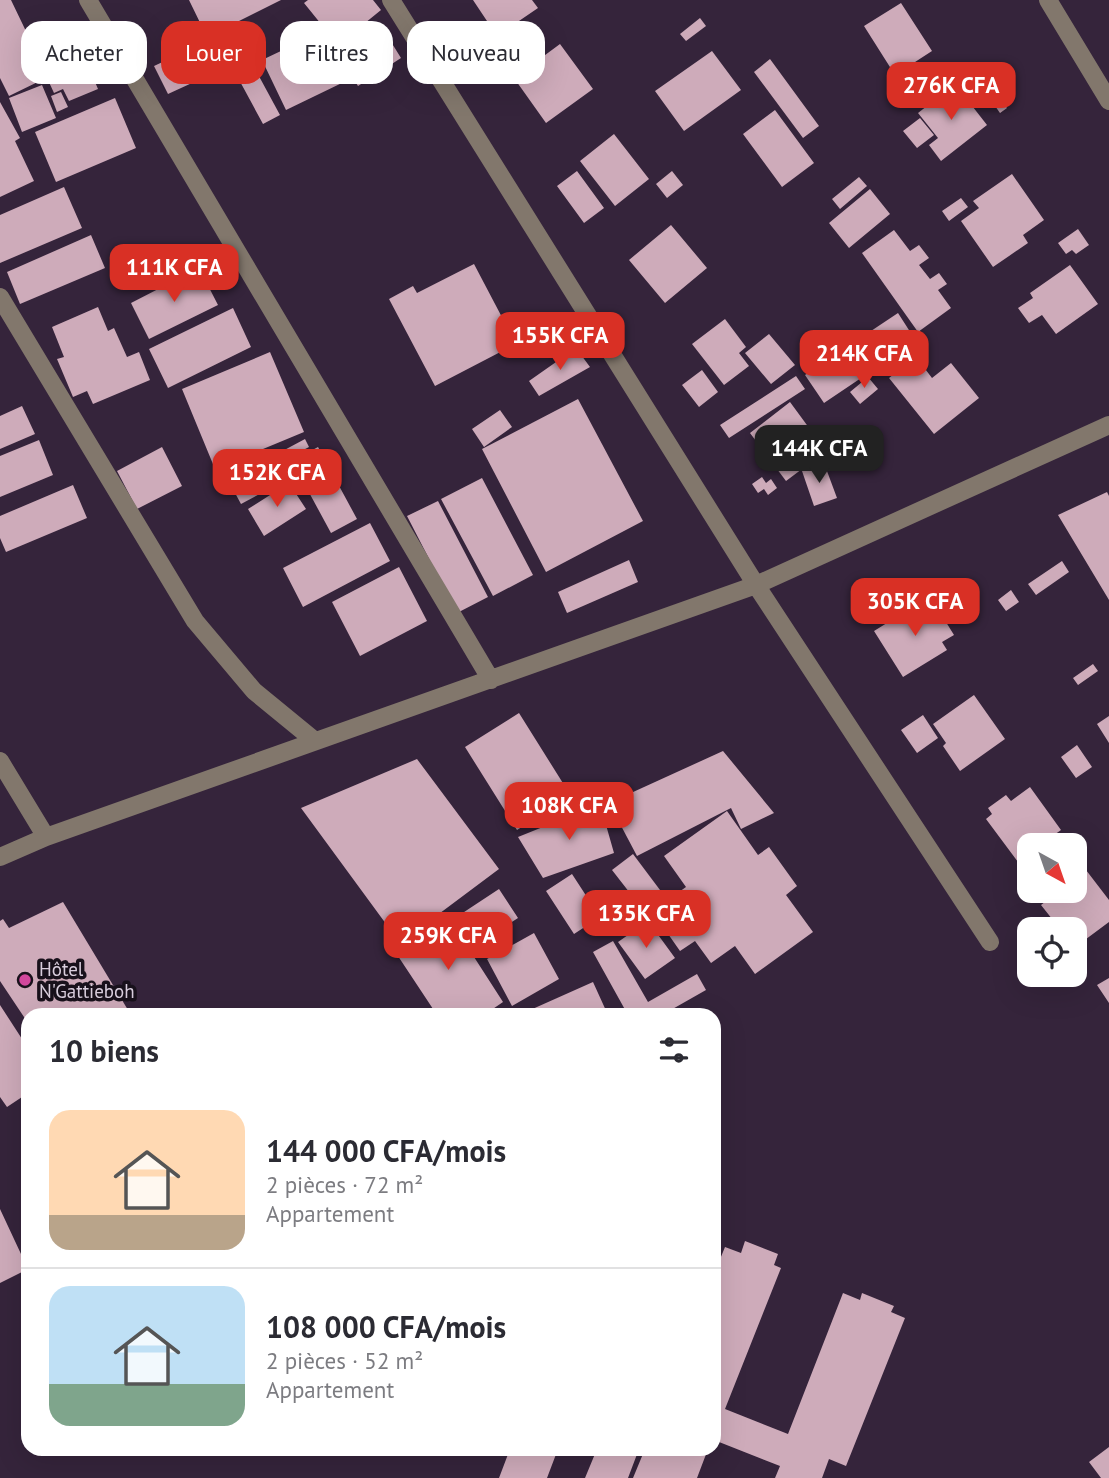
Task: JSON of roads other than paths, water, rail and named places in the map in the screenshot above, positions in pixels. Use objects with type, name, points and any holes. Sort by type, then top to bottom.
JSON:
[{"type":"street","points":[[88,0],[491,680]]},
{"type":"street","points":[[391,0],[756,585],[990,942]]},
{"type":"street","points":[[1048,0],[1109,102]]},
{"type":"street","points":[[0,296],[195,621],[254,691],[315,741]]},
{"type":"street","points":[[0,857],[46,837],[756,585],[1109,425]]},
{"type":"street","points":[[0,761],[46,837]]},
{"type":"place","name":"Hôtel N'Gattieboh","points":[[25,980]]}]
